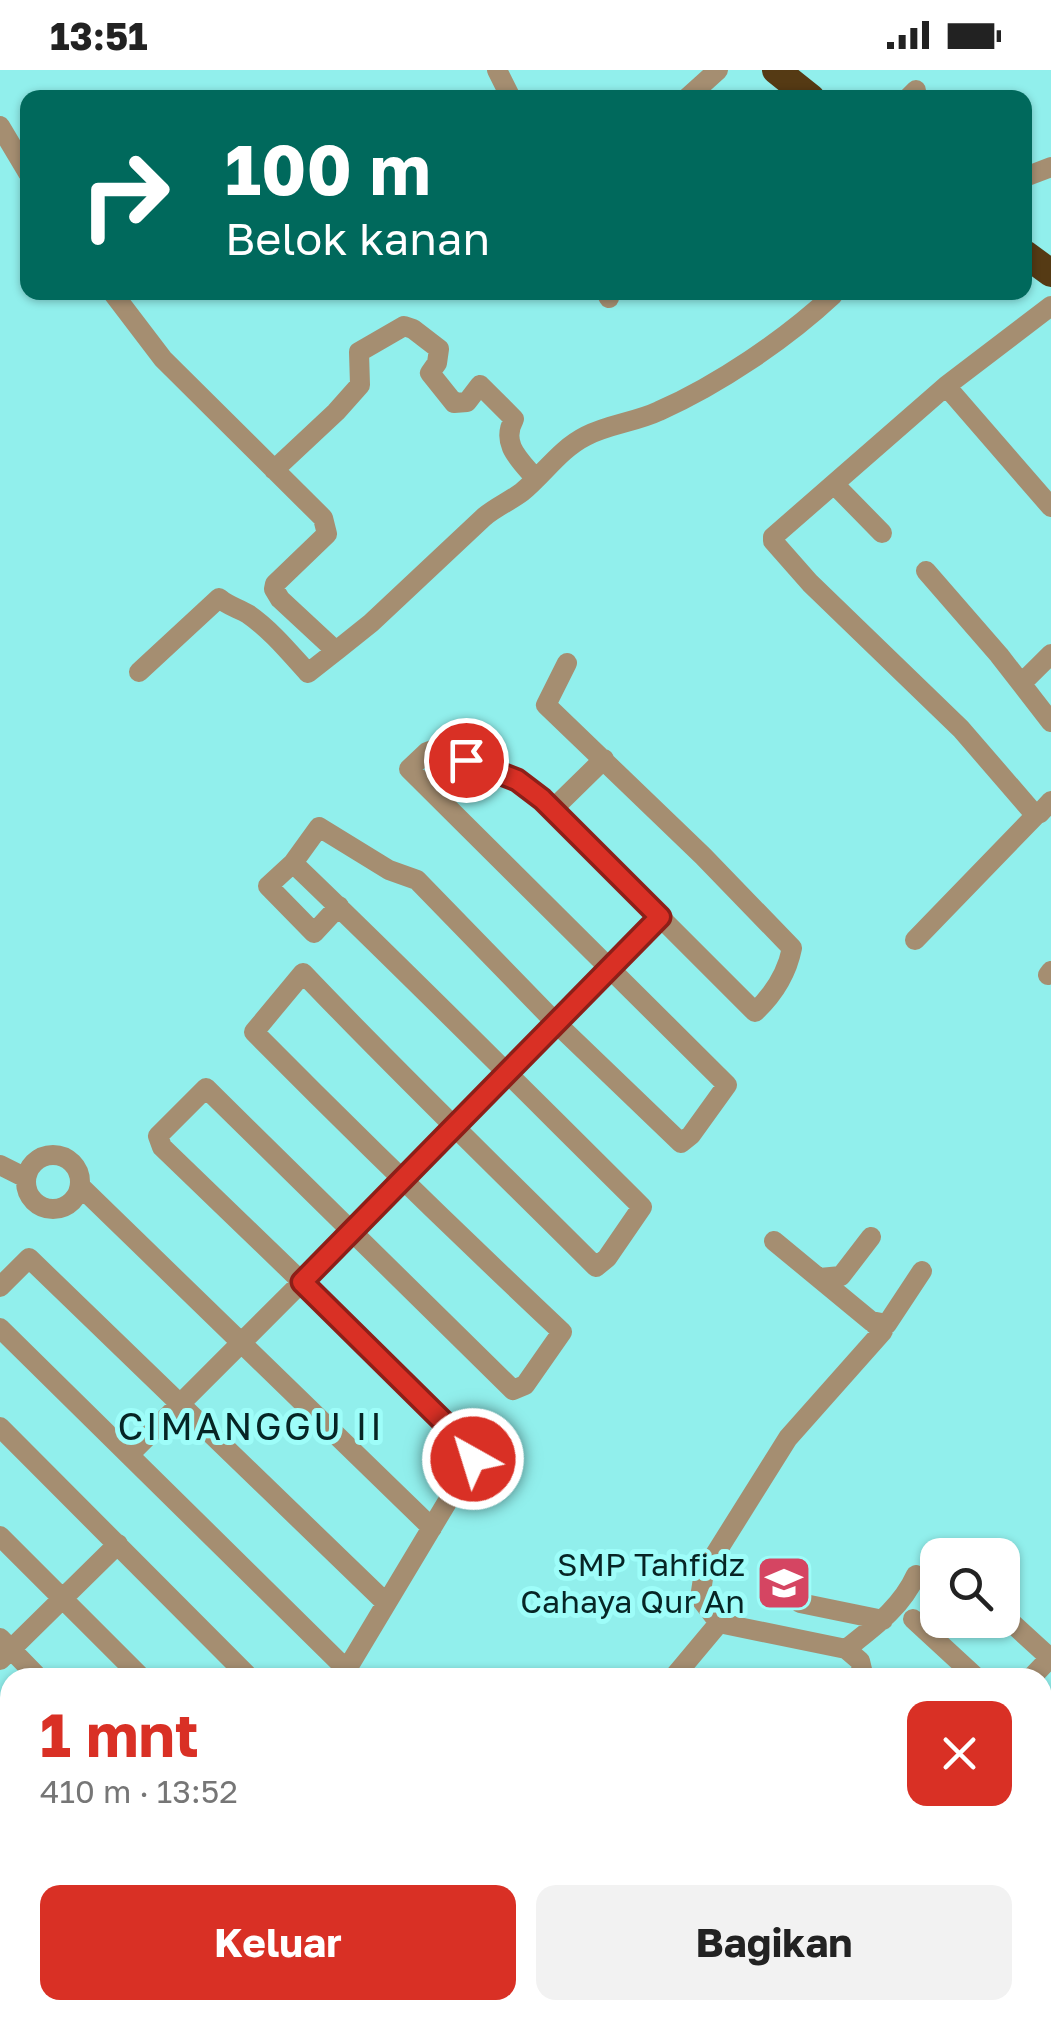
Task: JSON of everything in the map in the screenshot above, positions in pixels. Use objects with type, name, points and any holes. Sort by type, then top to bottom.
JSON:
[{"type":"highway","points":[[776,70],[801,90]]},
{"type":"street","points":[[696,90],[718,70]]},
{"type":"street","points":[[0,126],[20,160]]},
{"type":"street","points":[[118,300],[162,359],[328,526],[322,541],[274,589],[336,651]]},
{"type":"street","points":[[139,672],[219,598],[229,607],[246,612],[308,673],[371,623],[484,517],[520,494],[558,456],[586,436],[663,410],[752,358],[804,322],[827,300]]},
{"type":"street","points":[[1044,808],[1030,810],[961,729],[774,545],[773,537],[946,386],[1051,306]]},
{"type":"street","points":[[274,470],[360,385],[359,352],[404,326],[439,349],[437,363],[430,373],[454,403],[467,402],[480,386],[514,419],[507,431],[511,450],[536,479]]},
{"type":"street","points":[[946,386],[1051,507]]},
{"type":"street","points":[[834,484],[882,533]]},
{"type":"street","points":[[926,571],[1051,722]]},
{"type":"street","points":[[1022,683],[1051,654]]},
{"type":"street","points":[[338,906],[314,933],[268,886],[293,863],[320,828],[389,870],[417,880],[555,1022],[681,1143],[691,1135],[727,1085],[409,769],[427,752],[440,747],[517,780],[755,1012],[770,998],[792,948],[546,705],[567,663]]},
{"type":"street","points":[[552,810],[604,759]]},
{"type":"street","points":[[915,940],[1044,808]]},
{"type":"street","points":[[0,1328],[340,1663],[350,1664],[473,1459],[472,1452],[162,1147],[158,1136],[206,1088],[513,1390],[525,1385],[562,1332],[254,1032],[302,973],[596,1267],[607,1258],[642,1207],[293,863]]},
{"type":"street","points":[[130,1455],[660,917]]},
{"type":"street","points":[[80,1188],[66,1206],[50,1209],[29,1195],[26,1178],[34,1163],[49,1155],[72,1162],[78,1169],[80,1188],[432,1528]]},
{"type":"street","points":[[0,1165],[26,1178]]},
{"type":"street","points":[[820,1278],[841,1276],[871,1236]]},
{"type":"street","points":[[774,1241],[883,1331],[788,1438],[704,1572],[700,1598],[719,1624],[846,1649],[860,1661],[862,1668]]},
{"type":"street","points":[[0,1287],[28,1258],[385,1602]]},
{"type":"street","points":[[871,1321],[887,1324],[922,1271]]},
{"type":"street","points":[[0,1427],[240,1668]]},
{"type":"street","points":[[0,1536],[132,1668]]},
{"type":"street","points":[[27,1668],[4,1649],[118,1544]]},
{"type":"street","points":[[846,1649],[907,1595],[916,1575]]},
{"type":"street","points":[[800,1604],[883,1620]]},
{"type":"street","points":[[912,1619],[966,1668]]},
{"type":"street","points":[[682,1668],[719,1624]]},
{"type":"street","points":[[1020,1630],[1050,1658],[1040,1668]]},
{"type":"place","name":"SMP Tahfidz Cahaya Qur An","points":[[784,1583]]},
{"type":"district","name":"CIMANGGU II","points":[[251,1427]]},
{"type":"route","points":[[466,760],[517,780],[542,799],[660,917],[302,1282],[467,1445],[473,1459]]}]
